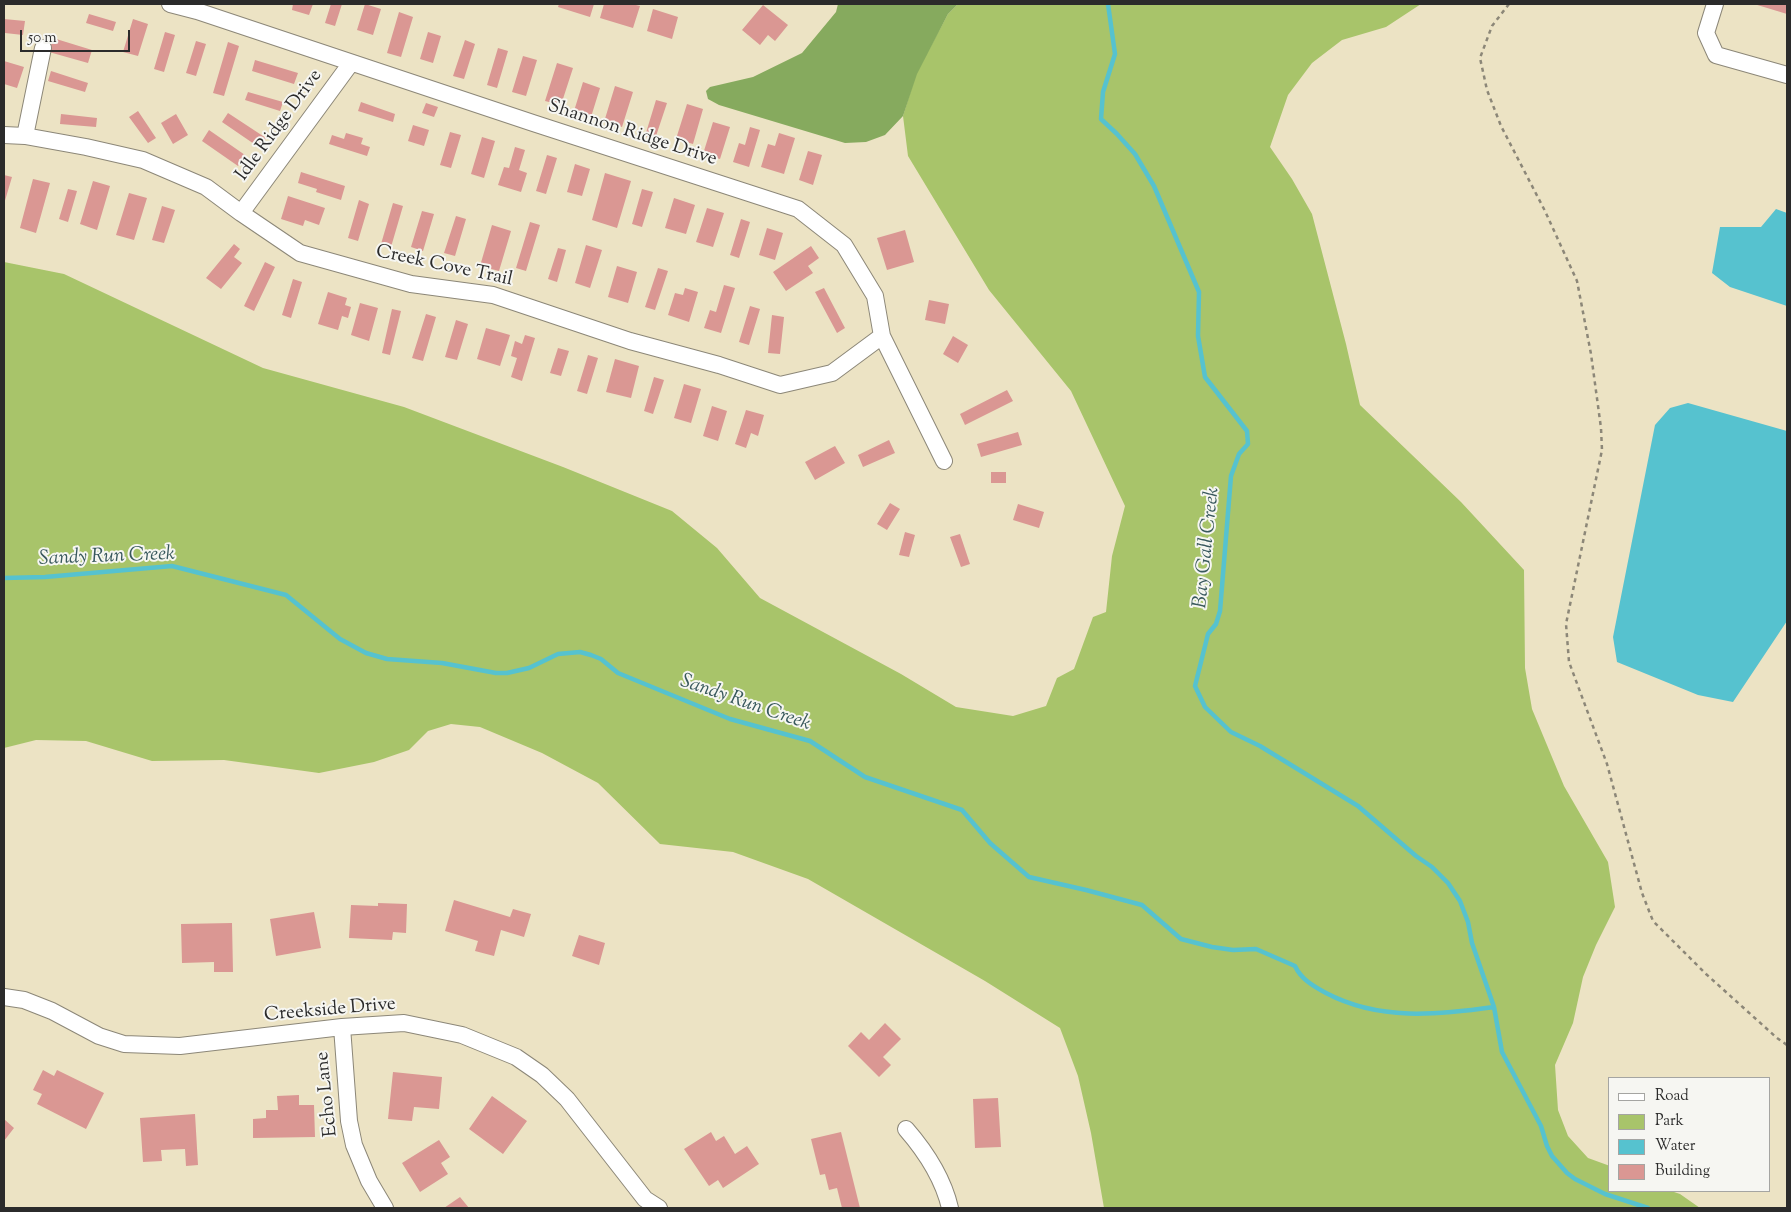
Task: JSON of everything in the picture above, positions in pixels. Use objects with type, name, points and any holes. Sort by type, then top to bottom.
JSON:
[{"type":"street","name":"Shannon Ridge Drive","points":[[170,4],[798,209],[844,245],[875,296],[882,336],[944,461]]},
{"type":"street","points":[[1715,4],[1706,33],[1716,56],[1787,75]]},
{"type":"street","points":[[25,136],[43,48]]},
{"type":"street","name":"Idle Ridge Drive","points":[[241,213],[351,63]]},
{"type":"street","name":"Creek Cove Trail","points":[[4,135],[25,136],[143,160],[206,187],[300,253],[411,284],[493,295],[630,341],[720,365],[780,384],[832,373],[882,336]]},
{"type":"street","name":"Creekside Drive","points":[[4,997],[24,1000],[52,1011],[98,1036],[124,1044],[180,1046],[342,1027],[404,1023],[462,1035],[516,1057],[542,1075],[567,1099],[645,1199],[659,1208]]},
{"type":"street","name":"Echo Lane","points":[[342,1027],[349,1121],[354,1145],[369,1182],[385,1208]]},
{"type":"street","points":[[906,1128],[925,1152],[947,1193],[950,1208]]},
{"type":"path","points":[[1509,4],[1492,26],[1480,58],[1487,90],[1501,126],[1545,211],[1577,281],[1591,354],[1601,428],[1602,450],[1566,624],[1569,662],[1607,764],[1611,785],[1642,893],[1654,921],[1714,981],[1787,1045]]},
{"type":"green space","points":[[838,4],[958,4],[948,14],[917,74],[903,116],[885,135],[866,142],[845,143],[719,105],[708,99],[706,91],[710,87],[753,77],[802,53],[836,12]]},
{"type":"green space","points":[[958,4],[1421,4],[1386,27],[1342,40],[1312,63],[1288,95],[1270,147],[1292,179],[1312,214],[1360,405],[1461,502],[1524,570],[1525,668],[1532,709],[1564,786],[1608,862],[1615,907],[1583,977],[1573,1023],[1555,1065],[1558,1110],[1568,1136],[1588,1158],[1608,1165],[1608,1192],[1674,1192],[1700,1208],[1104,1208],[1091,1133],[1078,1076],[1060,1028],[985,981],[808,879],[733,852],[660,844],[598,783],[542,753],[480,727],[451,724],[428,731],[409,750],[374,762],[319,773],[224,760],[152,761],[86,741],[36,740],[4,748],[4,262],[64,274],[263,368],[404,407],[563,467],[672,511],[717,548],[760,598],[901,674],[956,707],[1013,716],[1046,706],[1057,678],[1074,669],[1093,617],[1106,612],[1112,556],[1125,506],[1071,391],[989,290],[908,156],[903,116],[916,74],[948,14]]},
{"type":"water","points":[[1776,209],[1787,213],[1787,306],[1730,287],[1712,273],[1720,227],[1761,227]]},
{"type":"water","points":[[1688,403],[1787,431],[1787,621],[1733,702],[1698,695],[1617,662],[1613,637],[1655,425],[1670,408]]},
{"type":"building","points":[[293,4],[313,4],[309,15],[292,10]]},
{"type":"building","points":[[331,4],[342,4],[335,26],[325,23]]},
{"type":"building","points":[[365,4],[381,9],[373,35],[357,30]]},
{"type":"building","points":[[559,4],[594,4],[590,17],[558,7]]},
{"type":"building","points":[[604,4],[632,4],[640,6],[633,28],[600,18]]},
{"type":"building","points":[[1754,4],[1787,4],[1787,14]]},
{"type":"building","points":[[763,5],[788,25],[775,41],[768,35],[760,45],[742,30]]},
{"type":"building","points":[[653,9],[678,17],[672,39],[647,31]]},
{"type":"building","points":[[399,12],[413,17],[401,57],[387,53]]},
{"type":"building","points":[[89,14],[116,22],[113,31],[86,23]]},
{"type":"building","points":[[4,19],[25,21],[23,35],[5,33]]},
{"type":"building","points":[[133,19],[148,24],[138,56],[123,52]]},
{"type":"building","points":[[165,32],[175,35],[164,72],[154,69]]},
{"type":"building","points":[[428,32],[441,36],[433,63],[420,59]]},
{"type":"building","points":[[53,38],[92,50],[88,63],[49,52]]},
{"type":"building","points":[[465,40],[475,44],[464,79],[453,76]]},
{"type":"building","points":[[196,41],[206,44],[196,76],[186,73]]},
{"type":"building","points":[[228,42],[239,46],[224,96],[213,93]]},
{"type":"building","points":[[498,48],[508,51],[497,88],[487,85]]},
{"type":"building","points":[[523,56],[537,60],[526,96],[512,92]]},
{"type":"building","points":[[255,60],[298,73],[294,84],[252,71]]},
{"type":"building","points":[[4,61],[24,67],[17,88],[4,84]]},
{"type":"building","points":[[557,63],[573,68],[561,105],[545,101]]},
{"type":"building","points":[[51,71],[88,83],[85,92],[48,81]]},
{"type":"building","points":[[583,82],[600,88],[591,117],[574,111]]},
{"type":"building","points":[[615,86],[633,92],[622,127],[604,122]]},
{"type":"building","points":[[248,92],[283,102],[280,111],[245,100]]},
{"type":"building","points":[[656,100],[667,103],[655,139],[645,136]]},
{"type":"building","points":[[361,102],[395,114],[393,122],[358,111]]},
{"type":"building","points":[[426,103],[438,107],[434,117],[422,113]]},
{"type":"building","points":[[687,104],[703,109],[693,144],[676,139]]},
{"type":"building","points":[[138,111],[156,138],[148,143],[129,117]]},
{"type":"building","points":[[228,113],[266,138],[260,148],[222,122]]},
{"type":"building","points":[[61,114],[97,118],[96,127],[60,124]]},
{"type":"building","points":[[176,114],[188,135],[173,144],[161,123]]},
{"type":"building","points":[[713,122],[730,127],[720,159],[703,154]]},
{"type":"building","points":[[413,125],[429,130],[424,146],[408,141]]},
{"type":"building","points":[[750,127],[760,130],[749,167],[733,162],[739,143],[745,145]]},
{"type":"building","points":[[209,130],[245,155],[238,166],[202,141]]},
{"type":"building","points":[[450,132],[461,135],[451,168],[440,165]]},
{"type":"building","points":[[346,133],[363,138],[361,144],[370,147],[367,156],[329,144],[332,135],[344,139]]},
{"type":"building","points":[[779,133],[795,138],[784,174],[761,167],[768,144],[775,146]]},
{"type":"building","points":[[482,137],[495,141],[484,178],[471,174]]},
{"type":"building","points":[[515,147],[525,150],[519,170],[527,173],[521,192],[498,185],[504,167],[509,168]]},
{"type":"building","points":[[808,151],[822,155],[813,185],[799,180]]},
{"type":"building","points":[[547,155],[557,158],[546,194],[536,191]]},
{"type":"building","points":[[575,164],[590,169],[582,196],[567,192]]},
{"type":"building","points":[[301,172],[345,186],[341,200],[316,192],[317,189],[298,183]]},
{"type":"building","points":[[605,173],[631,181],[617,228],[592,220]]},
{"type":"building","points":[[4,175],[12,177],[4,204]]},
{"type":"building","points":[[33,179],[50,183],[36,233],[20,228]]},
{"type":"building","points":[[93,181],[110,186],[97,230],[80,224]]},
{"type":"building","points":[[68,189],[77,191],[68,222],[59,219]]},
{"type":"building","points":[[642,189],[653,192],[642,227],[632,224]]},
{"type":"building","points":[[129,193],[147,198],[134,240],[116,235]]},
{"type":"building","points":[[288,196],[325,208],[319,225],[305,220],[303,226],[281,219]]},
{"type":"building","points":[[674,198],[695,205],[686,234],[665,228]]},
{"type":"building","points":[[359,200],[369,204],[358,241],[348,238]]},
{"type":"building","points":[[393,203],[403,206],[391,247],[381,244]]},
{"type":"building","points":[[162,206],[175,210],[164,243],[152,240]]},
{"type":"building","points":[[707,208],[724,213],[713,247],[696,242]]},
{"type":"building","points":[[422,211],[434,214],[423,251],[411,247]]},
{"type":"building","points":[[456,216],[466,219],[455,256],[444,253]]},
{"type":"building","points":[[741,219],[750,222],[739,258],[730,255]]},
{"type":"building","points":[[530,222],[540,225],[526,271],[516,268]]},
{"type":"building","points":[[492,225],[511,231],[499,271],[480,266]]},
{"type":"building","points":[[767,228],[783,233],[775,260],[759,255]]},
{"type":"building","points":[[905,230],[914,262],[887,270],[877,238]]},
{"type":"building","points":[[234,244],[240,249],[234,257],[242,263],[221,289],[206,278]]},
{"type":"building","points":[[586,245],[602,250],[590,288],[575,283]]},
{"type":"building","points":[[811,246],[819,258],[808,266],[813,273],[786,291],[773,272]]},
{"type":"building","points":[[558,248],[566,250],[557,282],[548,279]]},
{"type":"building","points":[[265,262],[275,267],[254,311],[244,306]]},
{"type":"building","points":[[617,266],[637,272],[628,303],[608,297]]},
{"type":"building","points":[[658,268],[668,271],[655,310],[645,307]]},
{"type":"building","points":[[293,279],[302,282],[291,318],[282,315]]},
{"type":"building","points":[[724,285],[735,288],[721,333],[704,328],[710,310],[716,312]]},
{"type":"building","points":[[685,288],[698,292],[689,322],[668,315],[675,293],[683,295]]},
{"type":"building","points":[[824,288],[845,328],[837,333],[815,292]]},
{"type":"building","points":[[328,292],[347,298],[345,305],[351,307],[348,318],[342,316],[338,330],[318,324]]},
{"type":"building","points":[[929,300],[949,304],[945,324],[925,320]]},
{"type":"building","points":[[360,303],[378,308],[369,341],[351,335]]},
{"type":"building","points":[[750,306],[760,309],[749,345],[739,342]]},
{"type":"building","points":[[392,309],[401,311],[390,355],[382,353]]},
{"type":"building","points":[[426,314],[436,317],[423,361],[412,358]]},
{"type":"building","points":[[772,315],[784,317],[780,354],[768,353]]},
{"type":"building","points":[[456,320],[468,324],[457,360],[445,357]]},
{"type":"building","points":[[486,328],[510,335],[500,366],[477,359]]},
{"type":"building","points":[[525,335],[535,338],[522,381],[511,377],[517,358],[511,356],[515,341],[522,344]]},
{"type":"building","points":[[953,336],[968,345],[958,363],[943,354]]},
{"type":"building","points":[[558,348],[569,351],[561,376],[550,373]]},
{"type":"building","points":[[588,355],[598,358],[587,394],[577,391]]},
{"type":"building","points":[[615,359],[639,366],[631,398],[606,392]]},
{"type":"building","points":[[654,377],[664,380],[653,414],[644,411]]},
{"type":"building","points":[[684,384],[701,389],[691,423],[674,418]]},
{"type":"building","points":[[1007,390],[1013,401],[965,425],[960,414]]},
{"type":"building","points":[[712,406],[727,411],[718,441],[703,436]]},
{"type":"building","points":[[746,410],[764,415],[758,436],[751,433],[746,448],[735,444]]},
{"type":"building","points":[[1018,432],[1022,445],[981,457],[977,444]]},
{"type":"building","points":[[889,440],[895,453],[863,467],[858,455]]},
{"type":"building","points":[[835,446],[845,463],[815,480],[805,462]]},
{"type":"building","points":[[991,472],[1006,472],[1006,483],[991,483]]},
{"type":"building","points":[[890,503],[900,509],[887,530],[877,524]]},
{"type":"building","points":[[1018,504],[1044,512],[1039,528],[1013,520]]},
{"type":"building","points":[[905,532],[915,535],[909,557],[899,555]]},
{"type":"building","points":[[960,534],[970,564],[961,567],[950,537]]},
{"type":"building","points":[[454,900],[510,917],[513,909],[531,914],[524,937],[501,930],[494,956],[475,951],[478,941],[445,931]]},
{"type":"building","points":[[378,903],[407,904],[406,933],[393,932],[392,940],[349,938],[351,905],[378,906]]},
{"type":"building","points":[[314,912],[321,948],[276,956],[270,919]]},
{"type":"building","points":[[232,923],[233,972],[214,972],[214,962],[182,963],[181,924]]},
{"type":"building","points":[[579,935],[605,943],[599,965],[572,956]]},
{"type":"building","points":[[885,1023],[901,1039],[883,1057],[891,1065],[879,1077],[848,1046],[861,1032],[869,1040]]},
{"type":"building","points":[[43,1070],[54,1076],[57,1070],[104,1093],[86,1129],[37,1104],[42,1094],[33,1090]]},
{"type":"building","points":[[393,1072],[442,1077],[439,1109],[414,1107],[412,1121],[388,1119]]},
{"type":"building","points":[[299,1095],[299,1105],[314,1105],[315,1137],[253,1138],[253,1119],[266,1118],[266,1110],[278,1110],[277,1096]]},
{"type":"building","points":[[492,1096],[527,1121],[503,1154],[469,1129]]},
{"type":"building","points":[[998,1098],[1001,1147],[975,1148],[973,1099]]},
{"type":"building","points":[[195,1114],[198,1165],[186,1166],[185,1149],[161,1150],[162,1161],[143,1162],[140,1118]]},
{"type":"building","points":[[4,1119],[14,1128],[4,1141]]},
{"type":"building","points":[[711,1132],[716,1141],[724,1136],[735,1154],[747,1146],[759,1164],[723,1188],[718,1180],[709,1186],[684,1149]]},
{"type":"building","points":[[841,1132],[860,1208],[842,1208],[837,1188],[829,1190],[825,1174],[820,1175],[811,1139]]},
{"type":"building","points":[[439,1140],[450,1157],[441,1163],[448,1174],[420,1192],[402,1163]]},
{"type":"building","points":[[460,1197],[469,1208],[444,1208]]},
{"type":"waterway","name":"Bay Gall Creek","points":[[1108,4],[1115,54],[1103,92],[1101,119],[1135,154],[1154,186],[1199,292],[1198,336],[1205,377],[1247,431],[1248,444],[1239,454],[1231,476],[1220,611],[1216,624],[1208,634],[1195,686],[1205,707],[1231,732],[1260,746],[1358,806],[1416,856],[1432,867],[1448,883],[1460,901],[1468,922],[1472,943],[1494,1007],[1502,1052],[1541,1126],[1552,1156],[1575,1179],[1605,1194],[1648,1208]]},
{"type":"waterway","name":"Sandy Run Creek","points":[[4,578],[45,577],[172,566],[286,595],[340,639],[366,653],[387,659],[442,663],[496,673],[507,673],[529,668],[558,654],[580,652],[591,655],[601,659],[618,673],[730,719],[810,741],[865,777],[962,810],[990,843],[1029,877],[1142,905],[1181,939],[1233,950],[1256,949],[1295,966],[1312,985],[1326,993],[1346,1002],[1367,1008],[1409,1014],[1494,1007]]}]
